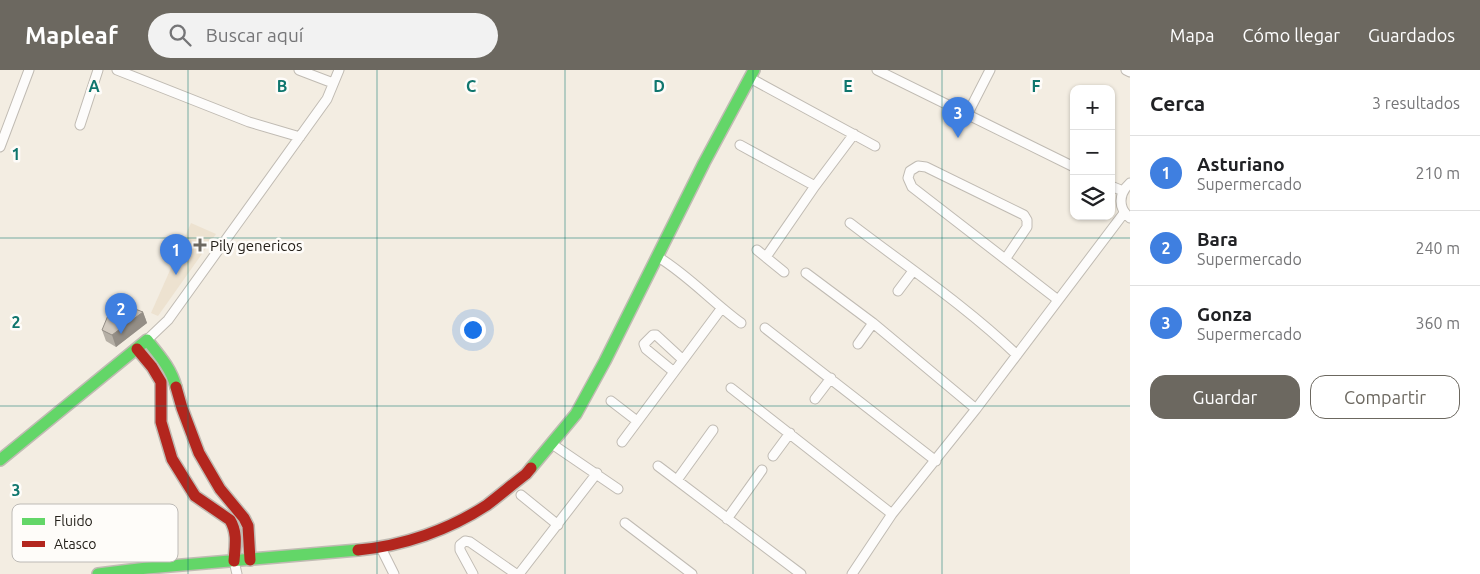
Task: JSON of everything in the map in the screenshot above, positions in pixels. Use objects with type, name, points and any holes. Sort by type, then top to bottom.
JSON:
[{"type":"street","points":[[0,147],[30,70]]},
{"type":"street","points":[[80,125],[98,70]]},
{"type":"street","points":[[117,70],[249,122],[300,137]]},
{"type":"street","points":[[299,70],[333,83]]},
{"type":"street","points":[[0,460],[137,349],[168,320],[327,99],[339,70]]},
{"type":"street","points":[[877,70],[1070,166]]},
{"type":"street","points":[[967,115],[990,70]]},
{"type":"street","points":[[1126,70],[1130,72]]},
{"type":"street","points":[[98,574],[185,570],[234,561],[381,548],[439,531],[486,505],[526,474],[576,414],[605,361],[704,163],[752,74],[875,146]]},
{"type":"street","points":[[766,257],[854,134]]},
{"type":"street","points":[[740,145],[815,186]]},
{"type":"street","points":[[1006,258],[1027,227],[1028,220],[1024,215],[926,167],[918,166],[910,171],[908,178],[912,187],[1058,300]]},
{"type":"street","points":[[852,574],[892,514],[936,461],[1058,300],[1127,216],[1120,198],[1130,183]]},
{"type":"street","points":[[1115,188],[1123,191]]},
{"type":"street","points":[[850,223],[991,331],[1017,355]]},
{"type":"street","points":[[757,250],[784,272]]},
{"type":"street","points":[[658,257],[674,267],[721,309],[741,323]]},
{"type":"street","points":[[898,290],[913,271]]},
{"type":"street","points":[[806,272],[872,323],[976,409]]},
{"type":"street","points":[[622,442],[721,309]]},
{"type":"street","points":[[858,344],[872,323]]},
{"type":"street","points":[[765,328],[936,461]]},
{"type":"street","points":[[674,372],[646,349],[644,344],[652,335],[656,336],[682,359]]},
{"type":"street","points":[[147,340],[174,376],[182,408],[199,453],[220,489],[244,518],[248,526],[250,560]]},
{"type":"street","points":[[137,349],[152,367],[161,382],[160,422],[172,459],[195,496],[230,520],[234,526],[236,531],[234,561],[236,574]]},
{"type":"street","points":[[815,399],[831,378]]},
{"type":"street","points":[[732,388],[892,514]]},
{"type":"street","points":[[612,401],[637,421]]},
{"type":"street","points":[[161,411],[174,403],[182,408]]},
{"type":"street","points":[[677,480],[713,430]]},
{"type":"street","points":[[773,456],[790,433]]},
{"type":"street","points":[[552,444],[618,489]]},
{"type":"street","points":[[658,466],[800,574]]},
{"type":"street","points":[[727,519],[762,470]]},
{"type":"street","points":[[520,574],[597,473]]},
{"type":"street","points":[[205,504],[214,505],[221,498],[220,489]]},
{"type":"street","points":[[521,496],[558,525]]},
{"type":"street","points":[[625,523],[692,574]]},
{"type":"street","points":[[473,574],[460,550],[460,544],[464,541],[470,542],[516,574]]},
{"type":"street","points":[[381,548],[394,574]]},
{"type":"shaded area","points":[[191,223],[216,234],[158,316],[151,313]]},
{"type":"building","points":[[114,301],[143,312],[112,335],[102,330]]},
{"type":"traffic: fast","points":[[531,468],[576,414],[605,361],[704,163],[754,70]]},
{"type":"traffic: fast","points":[[0,460],[147,340],[168,368],[176,387]]},
{"type":"traffic: fast","points":[[98,574],[358,550]]},
{"type":"traffic: jam","points":[[137,349],[152,367],[161,382],[161,422],[172,459],[195,496],[230,520],[233,525],[235,535],[234,561]]},
{"type":"traffic: jam","points":[[176,387],[199,453],[220,489],[244,518],[248,526],[250,560]]},
{"type":"traffic: jam","points":[[358,550],[409,541],[457,522],[487,505],[531,468]]},
{"type":"place","name":"Gonza","points":[[958,138]]},
{"type":"place","name":"Pily genericos","points":[[200,245]]},
{"type":"place","name":"Asturiano","points":[[176,275]]},
{"type":"place","name":"Bara","points":[[121,334]]}]
